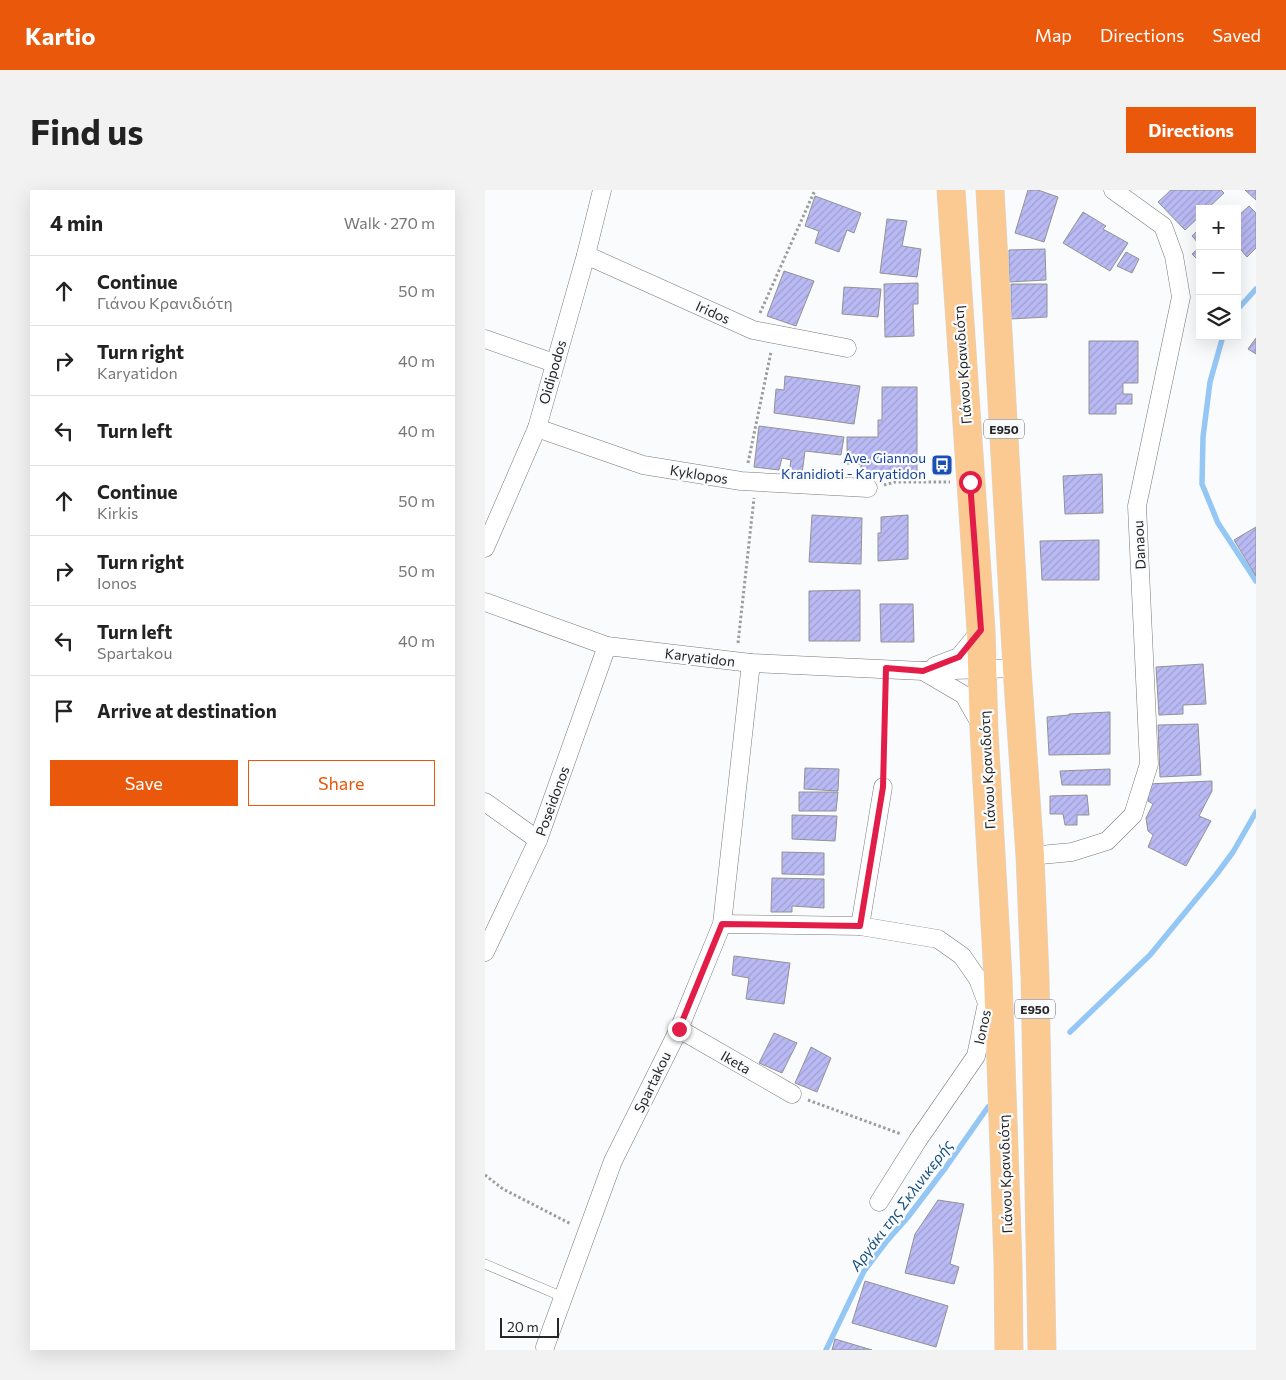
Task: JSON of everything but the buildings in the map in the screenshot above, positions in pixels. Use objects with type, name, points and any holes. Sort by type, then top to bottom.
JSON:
[{"type":"main road","name":"Γιάνου Κρανιδιότη","points":[[951,190],[981,630],[984,732],[998,977],[1008,1263],[1009,1350]]},
{"type":"main road","name":"E950","points":[[990,190],[1017,668],[1030,856],[1043,1350]]},
{"type":"street","name":"Oidipodos","points":[[485,548],[537,428],[603,190]]},
{"type":"street","name":"Danaou","points":[[1030,856],[1072,852],[1107,841],[1133,815],[1149,764],[1137,506],[1181,297],[1174,256],[1163,226],[1113,190]]},
{"type":"street","name":"Iridos","points":[[586,255],[753,330],[847,348]]},
{"type":"street","points":[[485,339],[554,363]]},
{"type":"street","name":"Kyklopos","points":[[537,428],[643,465],[750,481],[868,488]]},
{"type":"street","name":"Karyatidon","points":[[485,602],[607,646],[743,662],[923,671],[1017,668]]},
{"type":"street","name":"Karyatidon","points":[[923,671],[959,657],[981,630]]},
{"type":"street","name":"Poseidonos","points":[[485,952],[538,840],[607,646]]},
{"type":"street","name":"Spartakou","points":[[545,1347],[613,1161],[679,1029],[722,924],[743,662]]},
{"type":"street","name":"Karyatidon","points":[[923,671],[964,695],[984,732]]},
{"type":"street","points":[[860,926],[883,787]]},
{"type":"street","points":[[485,802],[538,840]]},
{"type":"street","name":"Ionos","points":[[722,924],[860,926],[938,938],[962,956],[978,979],[987,1003],[976,1056],[918,1140],[879,1202]]},
{"type":"street","name":"Iketa","points":[[679,1029],[792,1094]]},
{"type":"lane","points":[[485,1264],[563,1297]]},
{"type":"path","points":[[753,330],[815,190]]},
{"type":"path","points":[[743,662],[750,481],[775,334]]},
{"type":"path","points":[[868,488],[895,482],[970,482]]},
{"type":"path","points":[[883,787],[886,668]]},
{"type":"path","points":[[792,1094],[918,1140]]},
{"type":"path","points":[[485,1175],[503,1188],[587,1232]]},
{"type":"waterway","name":"Αργάκι της Σκλινικερής","points":[[1241,306],[1256,289]]},
{"type":"waterway","name":"Αργάκι της Σκλινικερής","points":[[1222,340],[1210,382],[1203,437],[1202,484],[1218,523],[1256,581]]},
{"type":"waterway","name":"Αργάκι της Σκλινικερής","points":[[1070,1032],[1150,955],[1216,875],[1233,852],[1256,812]]},
{"type":"waterway","name":"Αργάκι της Σκλινικερής","points":[[826,1350],[864,1271],[946,1167],[988,1107]]},
{"type":"place","name":"Ave. Giannou Kranidioti - Karyatidon","points":[[942,465]]},
{"type":"route","points":[[679,1029],[722,924],[860,926],[883,787],[886,668],[923,671],[959,657],[981,630],[970,482]]}]
